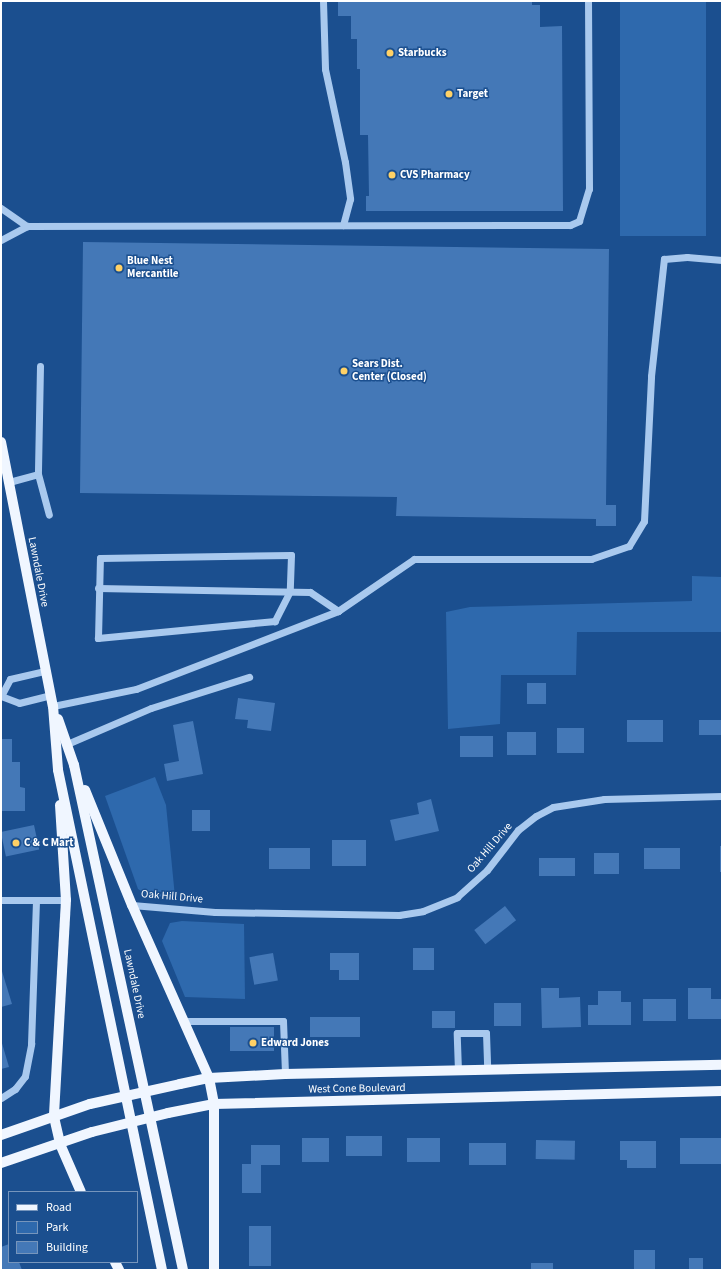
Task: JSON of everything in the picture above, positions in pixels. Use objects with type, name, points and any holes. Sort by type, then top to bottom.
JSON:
[{"type":"main road","name":"Lawndale Drive","points":[[1,442],[50,695],[74,765],[183,1270]]},
{"type":"main road","name":"Lawndale Drive","points":[[53,706],[58,770],[162,1270]]},
{"type":"main road","points":[[74,765],[132,905],[185,1021],[209,1078],[214,1104],[214,1270]]},
{"type":"main road","points":[[58,770],[66,900],[54,1117],[60,1144],[81,1191]]},
{"type":"main road","name":"West Cone Boulevard","points":[[1,1135],[90,1104],[209,1078],[286,1074],[722,1065]]},
{"type":"main road","name":"West Cone Boulevard","points":[[1,1163],[92,1132],[168,1113],[214,1104],[722,1091]]},
{"type":"street","points":[[323,1],[325,69],[350,199],[343,225]]},
{"type":"street","points":[[1,240],[27,226],[570,225],[579,221],[589,189],[588,1]]},
{"type":"street","points":[[1,208],[27,226]]},
{"type":"street","points":[[53,706],[136,689],[338,611],[414,559],[591,559],[629,546],[644,521],[650,376],[664,259],[687,257],[722,260]]},
{"type":"street","points":[[40,366],[38,474],[49,515]]},
{"type":"street","points":[[8,482],[38,474]]},
{"type":"street","points":[[291,555],[290,591],[275,621],[98,638],[98,588],[100,558],[291,555]]},
{"type":"street","points":[[98,588],[310,592],[338,611]]},
{"type":"street","points":[[46,671],[10,679],[1,696],[19,703],[50,695]]},
{"type":"street","points":[[67,744],[150,708],[249,677]]},
{"type":"street","name":"Oak Hill Drive","points":[[132,905],[247,913],[399,915],[423,911],[457,897],[487,870],[518,830],[536,816],[553,807],[604,799],[722,796]]},
{"type":"street","points":[[1,900],[66,900]]},
{"type":"street","points":[[1,1098],[15,1089],[25,1076],[30,1044],[36,900]]},
{"type":"street","points":[[185,1021],[283,1021],[286,1074]]},
{"type":"street","points":[[458,1071],[457,1033],[486,1033],[487,1070]]},
{"type":"green space","points":[[620,1],[706,1],[706,236],[620,236]]},
{"type":"green space","points":[[692,576],[722,577],[722,632],[577,632],[576,675],[501,675],[500,724],[448,729],[446,612],[470,607],[692,601]]},
{"type":"green space","points":[[155,777],[166,805],[175,897],[149,896],[138,889],[105,796]]},
{"type":"green space","points":[[182,921],[244,924],[245,999],[185,997],[162,941],[170,923]]},
{"type":"building","points":[[338,1],[532,1],[532,5],[540,5],[540,27],[562,26],[563,211],[366,211],[366,196],[369,196],[368,135],[360,135],[360,69],[357,69],[357,39],[351,39],[351,16],[338,16]]},
{"type":"building","name":"Sears Dist. Center (Closed)","points":[[83,242],[609,249],[606,505],[616,505],[616,526],[596,526],[596,519],[396,516],[397,497],[80,493]]},
{"type":"building","points":[[527,683],[546,683],[546,704],[527,704]]},
{"type":"building","points":[[238,698],[275,703],[271,731],[247,728],[248,720],[235,719]]},
{"type":"building","points":[[627,720],[663,720],[663,742],[627,742]]},
{"type":"building","points":[[699,720],[722,720],[722,735],[699,735]]},
{"type":"building","points":[[193,721],[203,774],[167,781],[164,764],[179,761],[173,725]]},
{"type":"building","points":[[557,728],[584,728],[584,753],[557,753]]},
{"type":"building","points":[[507,732],[536,732],[536,755],[507,755]]},
{"type":"building","points":[[460,736],[493,736],[493,757],[460,757]]},
{"type":"building","points":[[1,739],[12,739],[12,762],[20,762],[20,787],[25,788],[25,811],[1,811]]},
{"type":"building","points":[[431,799],[439,831],[395,841],[390,820],[419,814],[417,803]]},
{"type":"building","points":[[192,810],[210,810],[210,831],[192,831]]},
{"type":"building","points":[[34,825],[39,849],[6,857],[1,832]]},
{"type":"building","points":[[332,840],[366,840],[366,866],[332,866]]},
{"type":"building","points":[[720,846],[722,846],[722,872],[720,872]]},
{"type":"building","points":[[269,848],[310,848],[310,869],[269,869]]},
{"type":"building","points":[[644,848],[680,848],[680,869],[644,869]]},
{"type":"building","points":[[594,853],[619,853],[619,874],[594,874]]},
{"type":"building","points":[[539,858],[575,858],[575,876],[539,876]]},
{"type":"building","points":[[505,906],[516,920],[485,944],[474,930]]},
{"type":"building","points":[[413,948],[434,948],[434,970],[413,970]]},
{"type":"building","points":[[273,953],[278,981],[254,985],[249,957]]},
{"type":"building","points":[[330,953],[359,953],[359,980],[339,980],[339,970],[330,970]]},
{"type":"building","points":[[1,968],[12,1004],[1,1007]]},
{"type":"building","points":[[541,988],[559,988],[559,998],[580,997],[581,1027],[542,1028]]},
{"type":"building","points":[[688,988],[711,988],[711,999],[722,999],[722,1019],[688,1019]]},
{"type":"building","points":[[598,991],[621,991],[621,1002],[631,1002],[631,1025],[588,1025],[588,1005],[598,1005]]},
{"type":"building","points":[[643,999],[676,999],[676,1021],[643,1021]]},
{"type":"building","points":[[494,1003],[521,1003],[521,1026],[494,1026]]},
{"type":"building","points":[[432,1011],[455,1011],[455,1028],[432,1028]]},
{"type":"building","points":[[310,1017],[360,1017],[360,1037],[310,1037]]},
{"type":"building","points":[[230,1027],[274,1027],[274,1051],[230,1051]]},
{"type":"building","points":[[1,1040],[9,1067],[1,1069]]},
{"type":"building","points":[[346,1136],[382,1136],[382,1156],[346,1156]]},
{"type":"building","points":[[302,1138],[329,1138],[329,1162],[302,1162]]},
{"type":"building","points":[[407,1138],[440,1138],[440,1162],[407,1162]]},
{"type":"building","points":[[680,1138],[722,1138],[722,1164],[680,1164]]},
{"type":"building","points":[[536,1140],[575,1141],[575,1160],[536,1159]]},
{"type":"building","points":[[620,1141],[656,1141],[656,1168],[627,1168],[627,1160],[620,1160]]},
{"type":"building","points":[[469,1143],[506,1143],[506,1165],[469,1165]]},
{"type":"building","points":[[251,1145],[280,1145],[280,1165],[261,1165],[261,1193],[242,1193],[242,1164],[251,1164]]},
{"type":"building","points":[[249,1226],[271,1226],[271,1266],[249,1266]]},
{"type":"building","points":[[8,1244],[8,1263],[19,1263],[22,1270],[1,1270],[1,1247]]},
{"type":"building","points":[[634,1250],[655,1250],[655,1270],[634,1270]]},
{"type":"building","points":[[689,1258],[703,1258],[703,1270],[689,1270]]},
{"type":"building","points":[[531,1263],[553,1263],[553,1270],[531,1270]]},
{"type":"place","name":"Starbucks","points":[[390,53]]},
{"type":"place","name":"Target","points":[[449,94]]},
{"type":"place","name":"CVS Pharmacy","points":[[392,175]]},
{"type":"place","name":"Blue Nest Mercantile","points":[[119,268]]},
{"type":"place","name":"Sears Dist. Center (Closed)","points":[[344,371]]},
{"type":"place","name":"C & C Mart","points":[[16,843]]},
{"type":"place","name":"Edward Jones","points":[[253,1043]]}]
